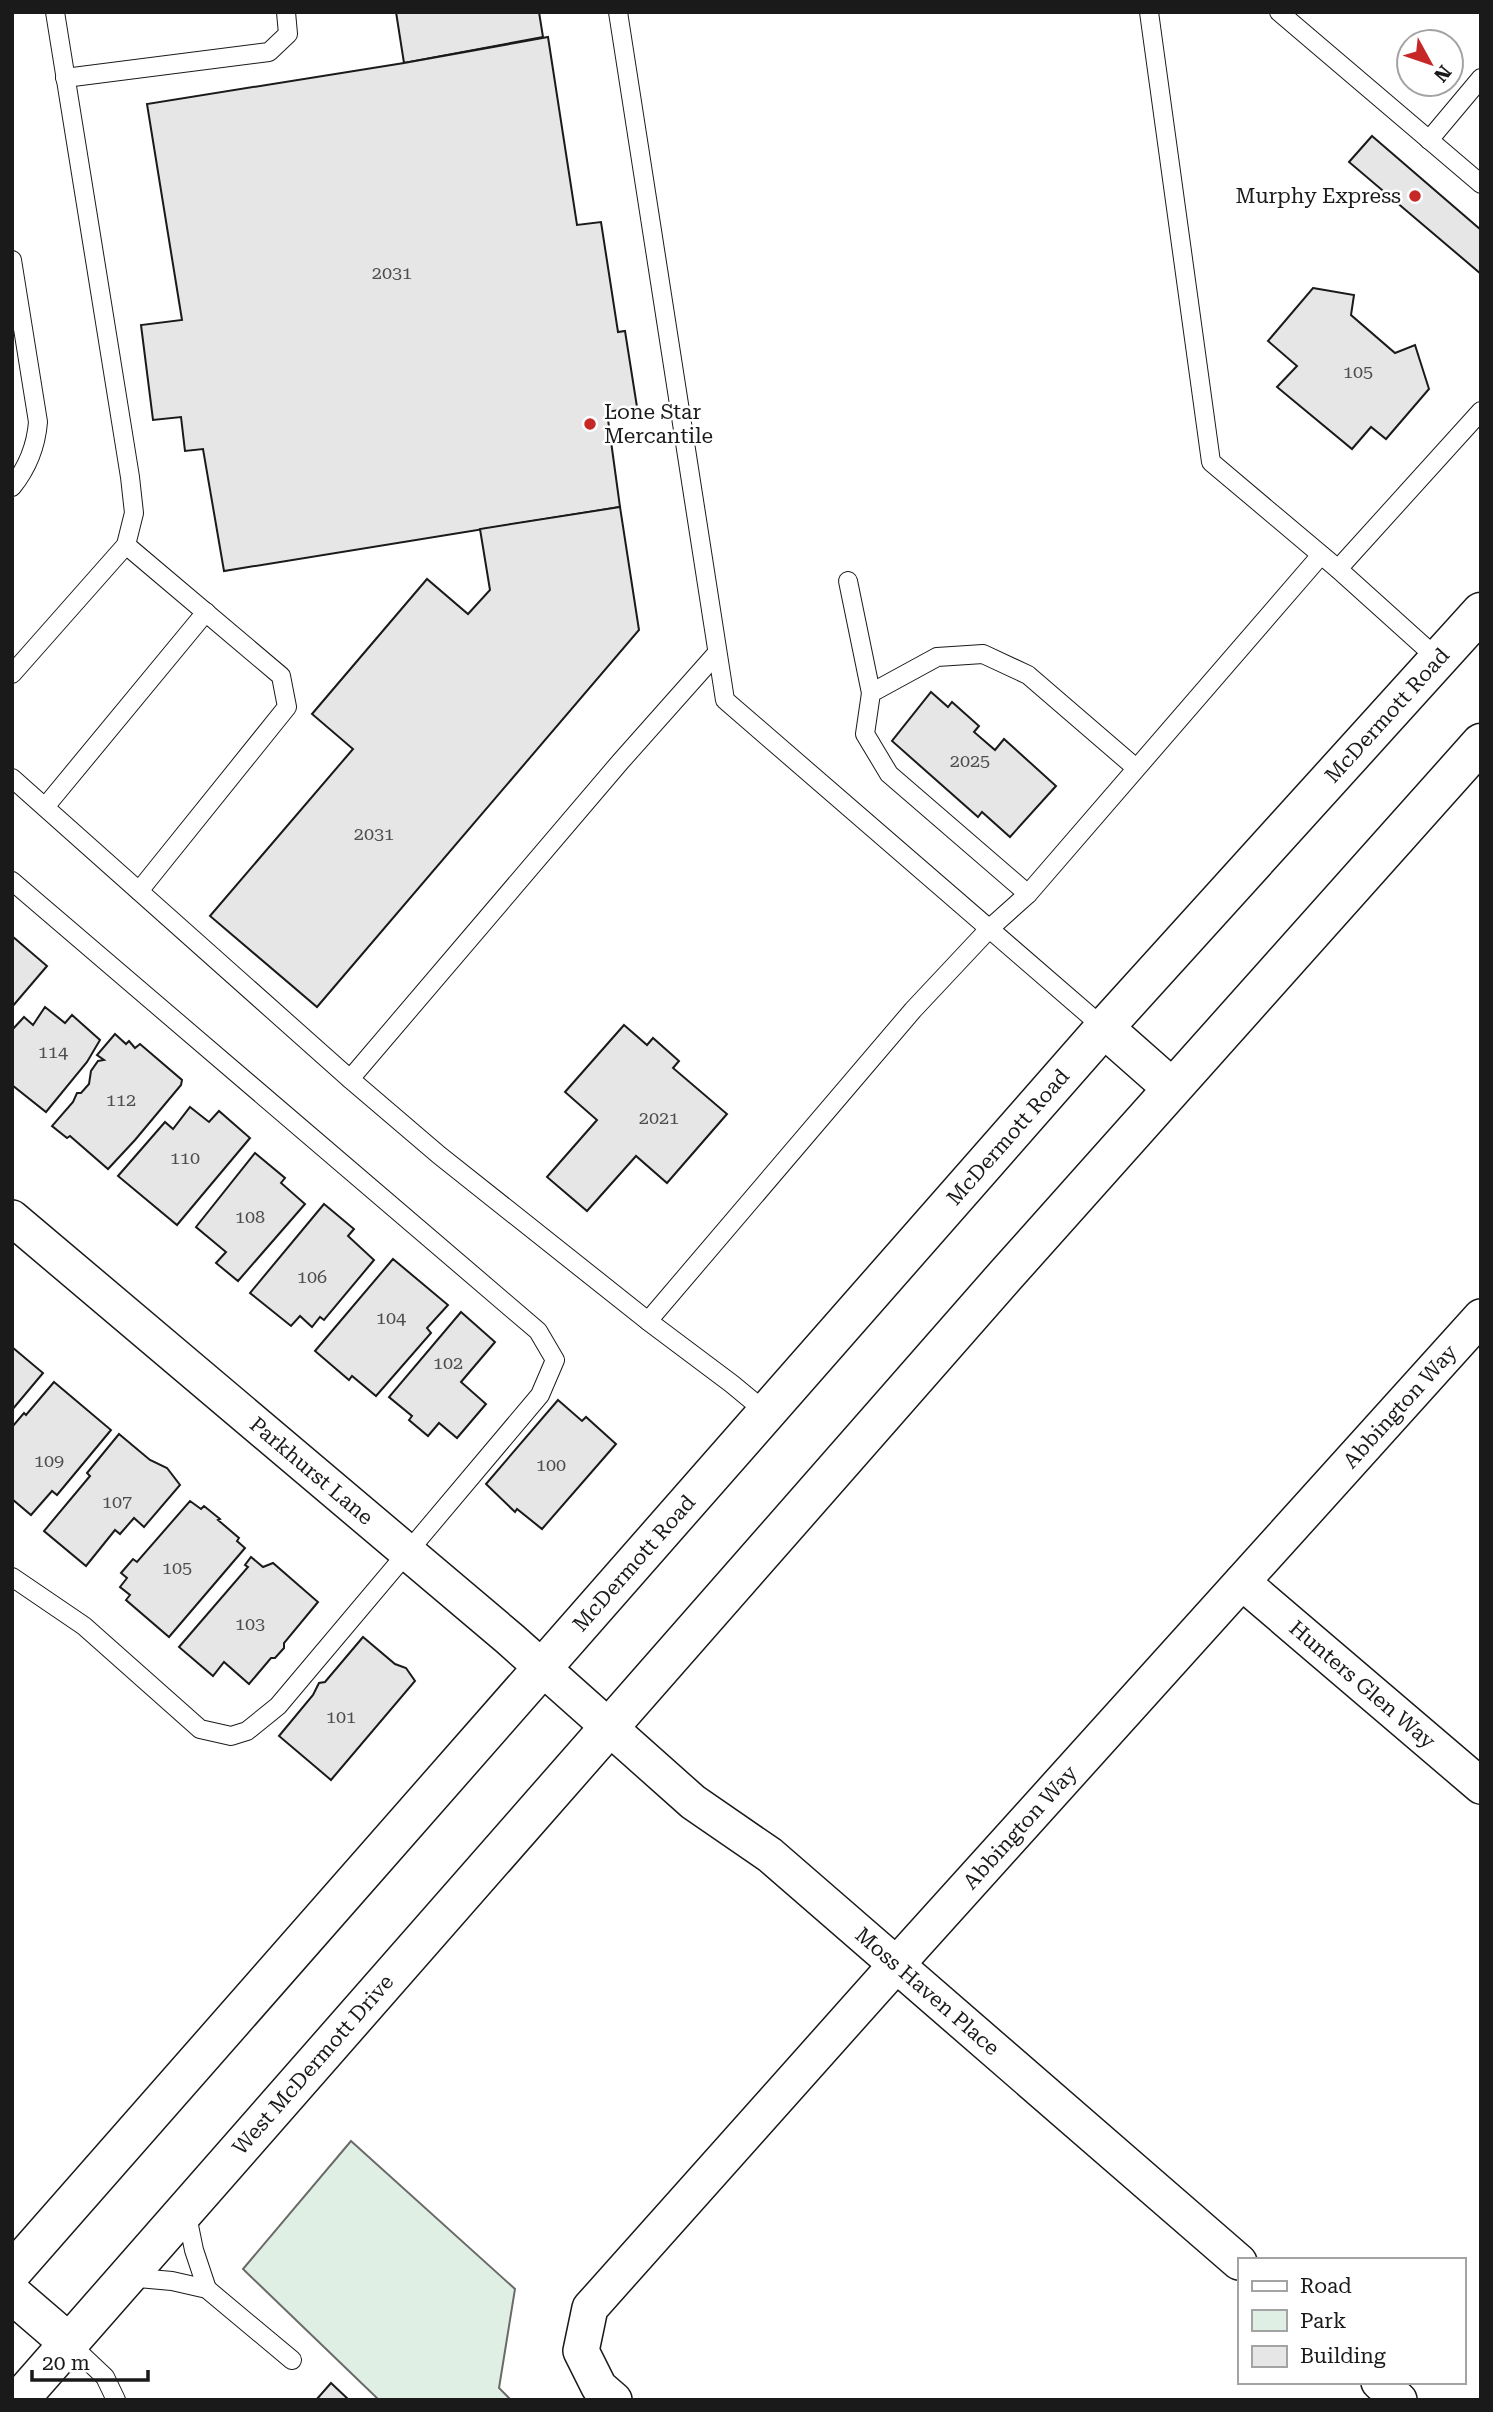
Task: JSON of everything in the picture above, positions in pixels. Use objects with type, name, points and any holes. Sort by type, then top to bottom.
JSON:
[{"type":"main road","name":"McDermott Road","points":[[543,1668],[1104,1028],[1481,611]]},
{"type":"main road","points":[[608,1728],[1172,1088],[1481,743]]},
{"type":"main road","points":[[1104,1028],[1172,1088]]},
{"type":"main road","points":[[12,2272],[543,1668]]},
{"type":"main road","name":"West McDermott Drive","points":[[19,2400],[608,1728]]},
{"type":"main road","points":[[12,2294],[69,2343]]},
{"type":"street","name":"Parkhurst Lane","points":[[12,1218],[543,1668],[608,1728]]},
{"type":"street","name":"Abbington Way","points":[[614,2400],[599,2387],[582,2351],[590,2308],[895,1965],[1481,1317]]},
{"type":"street","name":"Hunters Glen Way","points":[[1242,1582],[1481,1786]]},
{"type":"street","name":"Moss Haven Place","points":[[608,1728],[693,1802],[770,1855],[1238,2261]]},
{"type":"street","points":[[1381,2384],[1399,2400]]},
{"type":"lane","points":[[12,674],[126,545],[134,513],[131,477],[55,12]]},
{"type":"lane","points":[[65,78],[269,52],[288,34],[286,12]]},
{"type":"lane","points":[[618,12],[725,701],[1104,1028]]},
{"type":"lane","points":[[1149,12],[1211,462],[1338,569],[1439,660]]},
{"type":"lane","points":[[1279,12],[1481,184]]},
{"type":"lane","points":[[1429,139],[1481,78]]},
{"type":"lane","points":[[12,260],[38,422],[36,443],[24,471],[12,487]]},
{"type":"lane","points":[[1338,569],[1481,411]]},
{"type":"lane","points":[[126,545],[281,676],[287,706],[139,891]]},
{"type":"lane","points":[[648,1321],[913,1010],[989,929],[1028,894],[1321,555]]},
{"type":"lane","points":[[848,582],[871,693],[865,734],[888,774],[1028,894]]},
{"type":"lane","points":[[45,807],[206,612]]},
{"type":"lane","points":[[350,1079],[717,653]]},
{"type":"lane","points":[[871,693],[937,657],[983,654],[1028,675],[1136,768]]},
{"type":"lane","points":[[12,778],[439,1155],[767,1413]]},
{"type":"lane","points":[[12,881],[538,1331],[555,1360],[540,1395],[278,1706],[247,1731],[232,1736],[200,1729],[84,1626],[12,1577]]},
{"type":"lane","points":[[185,2210],[207,2289]]},
{"type":"lane","points":[[127,2277],[172,2281],[207,2289],[292,2360]]},
{"type":"lane","points":[[69,2343],[105,2377],[116,2400]]},
{"type":"green space","points":[[351,2141],[515,2289],[499,2388],[511,2400],[379,2400],[243,2269]]},
{"type":"building","points":[[396,12],[539,12],[543,37],[404,63]]},
{"type":"building","points":[[548,37],[577,225],[601,222],[618,332],[625,331],[637,407],[607,412],[620,507],[224,571],[203,449],[185,451],[181,417],[153,420],[141,325],[182,320],[147,104]]},
{"type":"building","name":"Murphy Express","points":[[1372,136],[1481,230],[1481,274],[1349,162]]},
{"type":"building","points":[[1313,288],[1354,295],[1351,315],[1395,353],[1415,345],[1429,389],[1386,439],[1371,427],[1352,449],[1277,387],[1297,366],[1268,341]]},
{"type":"building","points":[[620,507],[639,630],[317,1007],[210,916],[353,749],[312,714],[427,579],[468,614],[490,590],[480,529]]},
{"type":"building","points":[[931,692],[948,707],[952,702],[979,726],[974,732],[995,750],[1004,739],[1056,786],[1010,837],[982,812],[978,817],[892,741]]},
{"type":"building","points":[[12,936],[47,966],[12,1007]]},
{"type":"building","points":[[45,1007],[65,1023],[72,1015],[100,1040],[87,1062],[46,1112],[12,1085],[12,1030],[24,1017],[33,1025]]},
{"type":"building","points":[[624,1025],[647,1045],[653,1038],[679,1061],[673,1068],[727,1114],[667,1183],[636,1156],[587,1211],[547,1177],[597,1120],[565,1092]]},
{"type":"building","points":[[115,1034],[126,1044],[129,1041],[135,1048],[140,1044],[182,1080],[181,1085],[108,1169],[70,1136],[67,1138],[52,1126],[73,1102],[77,1093],[81,1093],[89,1084],[91,1071],[98,1061],[104,1060],[97,1055]]},
{"type":"building","points":[[190,1107],[209,1122],[219,1111],[250,1138],[177,1225],[118,1176],[165,1122],[173,1129]]},
{"type":"building","points":[[255,1153],[285,1178],[281,1183],[305,1204],[238,1281],[216,1263],[226,1252],[196,1227]]},
{"type":"building","points":[[324,1204],[354,1229],[348,1236],[374,1260],[324,1320],[320,1317],[312,1327],[300,1316],[291,1326],[250,1293]]},
{"type":"building","points":[[393,1259],[448,1305],[427,1328],[431,1333],[376,1396],[352,1376],[349,1380],[315,1351]]},
{"type":"building","points":[[461,1312],[495,1342],[461,1382],[486,1404],[457,1438],[439,1423],[428,1436],[409,1420],[412,1416],[389,1397]]},
{"type":"building","points":[[12,1347],[43,1373],[12,1410]]},
{"type":"building","points":[[54,1382],[111,1430],[57,1495],[52,1491],[31,1515],[12,1499],[12,1427]]},
{"type":"building","points":[[558,1400],[582,1421],[586,1417],[616,1444],[542,1529],[517,1509],[515,1512],[486,1484]]},
{"type":"building","points":[[119,1434],[150,1460],[167,1468],[180,1485],[144,1527],[134,1518],[120,1534],[115,1530],[86,1566],[44,1531],[90,1476],[87,1473]]},
{"type":"building","points":[[190,1501],[201,1509],[204,1506],[220,1519],[218,1520],[239,1538],[237,1541],[245,1548],[169,1637],[126,1600],[130,1595],[120,1587],[127,1578],[121,1573],[133,1559],[137,1562]]},
{"type":"building","points":[[251,1557],[263,1567],[273,1563],[318,1602],[284,1643],[284,1648],[275,1658],[271,1658],[249,1684],[224,1662],[213,1676],[179,1647],[248,1567],[245,1565]]},
{"type":"building","points":[[363,1637],[395,1664],[406,1668],[415,1681],[331,1780],[279,1736],[313,1695],[319,1683],[325,1682]]},
{"type":"building","points":[[331,2383],[349,2400],[316,2400]]},
{"type":"place","name":"Murphy Express","points":[[1415,196]]},
{"type":"place","name":"Lone Star Mercantile","points":[[590,424]]}]
